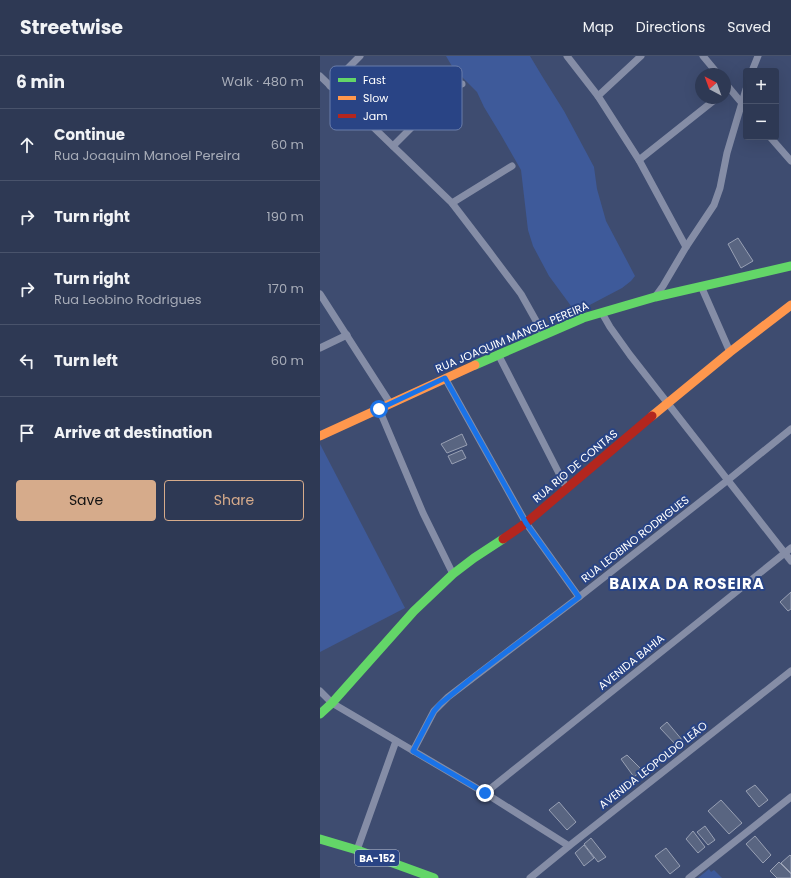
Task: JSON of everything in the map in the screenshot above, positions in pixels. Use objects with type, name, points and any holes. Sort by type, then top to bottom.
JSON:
[{"type":"street","points":[[350,66],[360,56]]},
{"type":"street","points":[[567,56],[598,96],[639,160],[686,247]]},
{"type":"street","points":[[598,96],[641,56]]},
{"type":"street","points":[[703,56],[713,68]]},
{"type":"street","points":[[753,68],[758,56]]},
{"type":"street","points":[[320,76],[330,86]]},
{"type":"street","points":[[731,93],[743,105]]},
{"type":"street","points":[[639,160],[709,104]]},
{"type":"street","points":[[655,297],[714,205],[720,188],[727,153],[743,109]]},
{"type":"street","points":[[376,130],[452,203],[521,294],[544,335]]},
{"type":"street","points":[[393,146],[409,130]]},
{"type":"street","points":[[773,140],[791,161]]},
{"type":"street","points":[[452,203],[512,166]]},
{"type":"street","name":"RUA JOAQUIM MANOEL PEREIRA","points":[[320,436],[498,354],[583,318],[655,297],[791,266]]},
{"type":"street","points":[[701,286],[730,352]]},
{"type":"street","points":[[320,294],[390,403]]},
{"type":"street","name":"RUA RIO DE CONTAS","points":[[320,714],[332,703],[414,611],[453,574],[526,523],[730,352],[790,307]]},
{"type":"street","points":[[602,313],[630,355],[791,561]]},
{"type":"street","points":[[320,348],[347,335]]},
{"type":"street","points":[[498,354],[566,489]]},
{"type":"street","points":[[445,378],[526,523],[579,597]]},
{"type":"street","points":[[379,409],[423,513],[453,574]]},
{"type":"street","name":"RUA LEOBINO RODRIGUES","points":[[413,751],[434,711],[440,704],[579,597],[791,429]]},
{"type":"street","name":"AVENIDA BAHIA","points":[[485,793],[791,548]]},
{"type":"street","name":"AVENIDA LEOPOLDO LEÃO","points":[[530,878],[791,671]]},
{"type":"street","points":[[320,691],[332,703],[485,793],[569,846]]},
{"type":"street","points":[[356,850],[396,741]]},
{"type":"street","points":[[689,878],[791,797]]},
{"type":"street","name":"BA-152","points":[[320,839],[356,850],[434,878]]},
{"type":"shaded area","points":[[446,56],[530,56],[564,111],[594,167],[597,189],[606,221],[635,276],[631,281],[622,288],[584,308],[574,310],[549,276],[533,246],[528,230],[521,170],[484,107],[477,92],[462,77],[462,66],[452,66]]},
{"type":"shaded area","points":[[320,444],[405,608],[320,652]]},
{"type":"shaded area","points":[[709,869],[711,872],[714,870],[722,878],[698,878]]},
{"type":"building","points":[[738,238],[753,261],[741,268],[728,244]]},
{"type":"building","points":[[462,434],[467,445],[447,453],[441,444]]},
{"type":"building","points":[[462,450],[466,458],[452,464],[448,456]]},
{"type":"building","points":[[791,592],[791,609],[788,611],[780,602]]},
{"type":"building","points":[[667,722],[683,741],[677,746],[660,728]]},
{"type":"building","points":[[627,755],[642,770],[634,777],[621,759]]},
{"type":"building","points":[[755,785],[768,800],[759,807],[746,791]]},
{"type":"building","points":[[721,800],[742,823],[729,834],[708,811]]},
{"type":"building","points":[[559,802],[576,822],[567,830],[549,810]]},
{"type":"building","points":[[705,826],[715,840],[708,845],[697,832]]},
{"type":"building","points":[[693,831],[705,847],[698,853],[686,839]]},
{"type":"building","points":[[755,836],[771,855],[763,863],[746,844]]},
{"type":"building","points":[[591,838],[606,857],[598,862],[584,844]]},
{"type":"building","points":[[584,845],[594,858],[584,866],[575,853]]},
{"type":"building","points":[[666,848],[680,866],[670,874],[655,856]]},
{"type":"building","points":[[790,855],[791,856],[791,873],[781,863]]},
{"type":"building","points":[[779,862],[791,874],[791,878],[777,878],[770,871]]},
{"type":"traffic: fast","points":[[475,365],[583,318],[655,297],[791,266]]},
{"type":"traffic: fast","points":[[320,714],[332,703],[414,611],[453,574],[503,539]]},
{"type":"traffic: fast","points":[[320,839],[357,850],[434,878]]},
{"type":"traffic: slow","points":[[652,416],[730,352],[791,305]]},
{"type":"traffic: slow","points":[[320,436],[475,365]]},
{"type":"traffic: jam","points":[[503,539],[526,523],[652,416]]},
{"type":"district","name":"BAIXA DA ROSEIRA","points":[[687,584]]},
{"type":"route","points":[[379,409],[445,378],[526,523],[579,597],[440,704],[434,711],[413,751],[485,793]]}]
